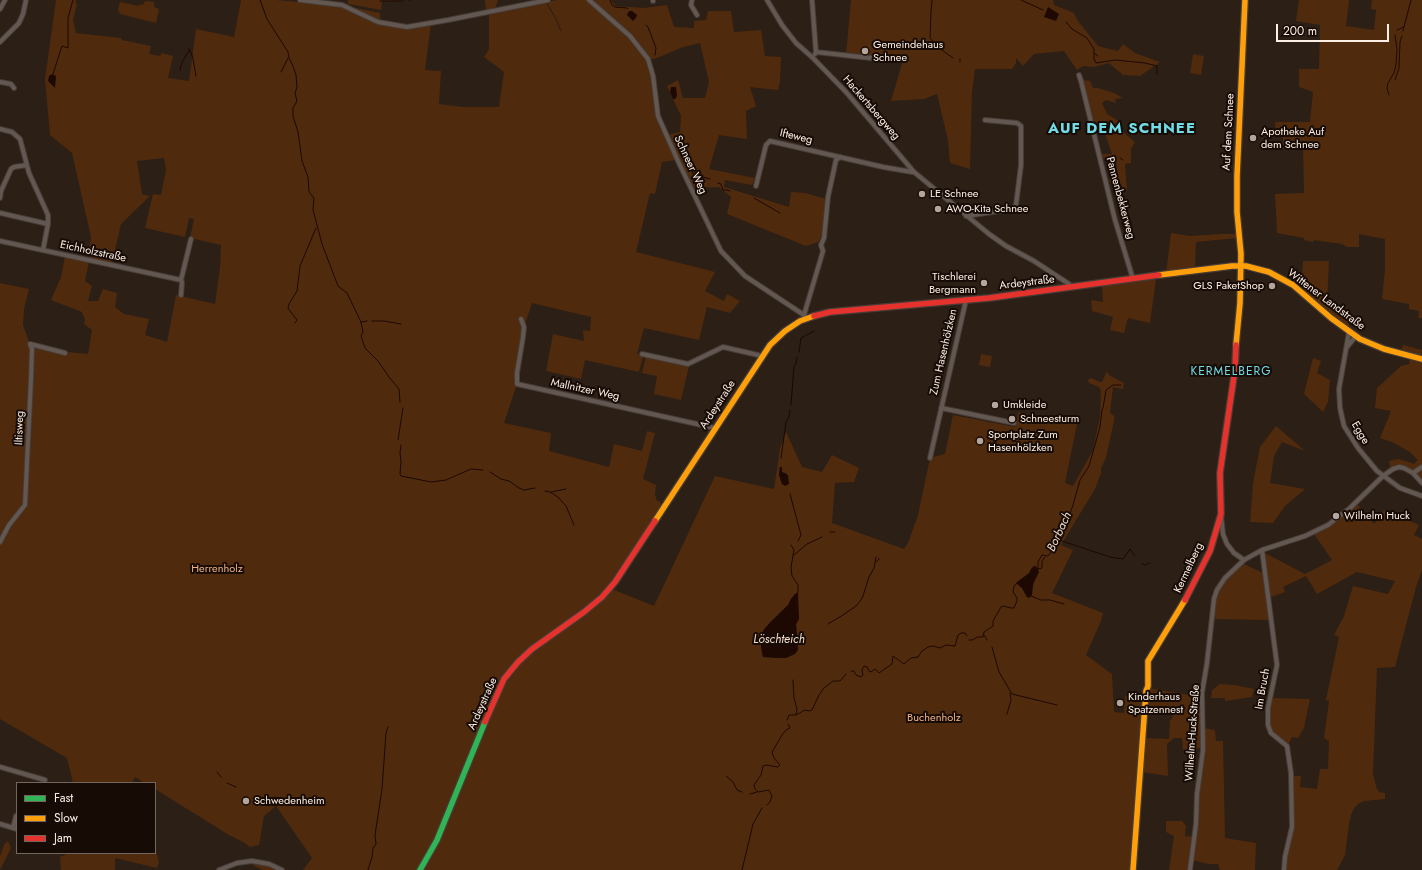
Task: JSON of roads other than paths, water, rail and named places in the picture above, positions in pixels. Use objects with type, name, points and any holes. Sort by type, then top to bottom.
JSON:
[{"type":"main road","name":"Auf dem Schnee","points":[[1240,266],[1237,176],[1245,0]]},
{"type":"main road","name":"Ardeystraße","points":[[420,870],[437,840],[504,679],[518,662],[532,649],[584,612],[602,597],[615,582],[770,345],[790,327],[805,317],[830,312],[966,300],[1204,269],[1240,266]]},
{"type":"main road","name":"Wittener Landstraße","points":[[1240,266],[1252,266],[1265,270],[1294,284],[1331,318],[1356,336],[1384,349],[1422,359]]},
{"type":"main road","name":"Kermelberg","points":[[1133,870],[1146,691],[1148,686],[1148,661],[1179,611],[1200,572],[1210,551],[1221,514],[1220,473],[1235,369],[1236,339],[1240,303],[1240,266]]},
{"type":"street","points":[[0,9],[5,0]]},
{"type":"street","points":[[0,42],[19,23],[23,14],[26,0]]},
{"type":"street","points":[[300,0],[342,5],[378,22],[407,26],[448,20],[548,0]]},
{"type":"street","name":"Schneer Weg","points":[[589,0],[637,42],[648,60],[653,76],[658,116],[721,251],[745,276],[805,317]]},
{"type":"street","points":[[692,0],[691,5],[697,15]]},
{"type":"street","name":"Hackertsbergweg","points":[[767,0],[788,33],[858,106],[914,172],[999,242],[1034,261],[1069,284],[1069,287]]},
{"type":"street","points":[[812,0],[816,52],[813,58]]},
{"type":"street","points":[[816,52],[879,59]]},
{"type":"street","name":"Pannenbekkerweg","points":[[1078,75],[1081,81],[1115,220],[1133,279]]},
{"type":"street","points":[[0,82],[11,84],[14,88]]},
{"type":"street","points":[[966,216],[1012,209],[1016,205],[1021,165],[1021,126],[1017,123],[985,120]]},
{"type":"street","points":[[0,130],[12,132],[20,139],[34,185],[48,215],[48,224],[43,250]]},
{"type":"street","name":"Ifteweg","points":[[756,186],[766,145],[770,141],[840,157]]},
{"type":"street","points":[[805,317],[822,251],[821,245],[824,238],[830,190],[836,160],[840,157],[914,172]]},
{"type":"street","points":[[0,198],[1,191],[11,169],[14,167],[27,165]]},
{"type":"street","points":[[0,213],[48,224]]},
{"type":"street","points":[[181,295],[181,280],[191,239]]},
{"type":"street","name":"Eichholzstraße","points":[[0,241],[181,280]]},
{"type":"street","name":"Zum Hasenhölzken","points":[[930,458],[966,300]]},
{"type":"street","name":"Mallnitzer Weg","points":[[521,319],[524,327],[516,373],[517,384],[716,428]]},
{"type":"street","name":"Egge","points":[[1349,332],[1339,389],[1339,403],[1343,423],[1358,448],[1371,465],[1400,488],[1422,496]]},
{"type":"street","name":"Egge","points":[[1347,347],[1356,336]]},
{"type":"street","name":"Iltisweg","points":[[0,542],[10,525],[25,505],[32,362],[32,349],[30,344],[65,353]]},
{"type":"street","points":[[642,354],[684,364],[692,362],[724,347],[762,357]]},
{"type":"street","name":"Zum Hasenhölzken","points":[[941,408],[1014,423]]},
{"type":"street","name":"Wilhelm-Huck-Straße","points":[[1190,870],[1196,824],[1197,794],[1203,750],[1202,693],[1207,663],[1213,604],[1217,590],[1225,578],[1244,560],[1262,550],[1304,536],[1328,525],[1350,508],[1383,476],[1393,469],[1399,467],[1404,468],[1413,473]]},
{"type":"street","points":[[1422,467],[1413,473],[1422,483]]},
{"type":"street","points":[[1221,514],[1223,534],[1227,544],[1244,560]]},
{"type":"street","name":"Im Bruch","points":[[1262,550],[1277,665],[1268,708],[1268,725],[1271,734],[1287,746],[1291,773],[1292,827],[1285,857],[1284,870]]},
{"type":"street","points":[[0,767],[45,780]]},
{"type":"street","points":[[0,824],[15,828],[16,816]]},
{"type":"street","points":[[219,870],[233,864],[252,861],[269,864],[282,870]]},
{"type":"water","points":[[1048,7],[1059,14],[1056,21],[1044,17]]},
{"type":"water","points":[[629,11],[632,11],[637,15],[633,21],[627,15]]},
{"type":"water","points":[[52,74],[56,76],[55,88],[48,81],[49,76]]},
{"type":"water","points":[[671,87],[676,87],[677,96],[675,99],[673,99],[670,92]]},
{"type":"water","points":[[780,467],[782,467],[782,472],[788,475],[789,484],[785,486],[782,484],[779,475]]},
{"type":"water","points":[[1034,566],[1039,572],[1033,584],[1032,595],[1029,598],[1022,588],[1016,583],[1029,573]]},
{"type":"water","name":"Löschteich","points":[[798,592],[799,619],[796,624],[798,650],[795,654],[786,658],[763,657],[761,647],[762,633]]},
{"type":"waterway","points":[[53,74],[62,46],[68,48],[68,18],[73,0]]},
{"type":"waterway","points":[[260,0],[267,19],[288,52],[296,75],[297,87],[295,93],[297,101],[293,108],[293,116],[298,132],[302,161],[308,177],[309,192],[314,198],[313,210],[322,244],[338,286],[347,293],[361,322],[363,332],[361,336],[365,348],[378,361],[399,389],[400,402]]},
{"type":"waterway","points":[[610,0],[612,5],[615,7],[628,9]]},
{"type":"waterway","points":[[932,0],[930,38],[939,48],[953,58]]},
{"type":"waterway","points":[[1021,0],[1043,10]]},
{"type":"waterway","points":[[1397,30],[1404,27],[1411,0]]},
{"type":"waterway","points":[[380,1],[403,1]]},
{"type":"waterway","points":[[1066,22],[1072,29],[1087,38],[1094,49],[1094,59],[1096,63],[1115,60],[1145,63],[1157,66],[1157,74]]},
{"type":"waterway","points":[[646,25],[656,48],[655,55]]},
{"type":"waterway","points":[[1403,31],[1404,27]]},
{"type":"waterway","points":[[1389,95],[1387,88],[1388,83],[1394,73],[1396,65],[1397,49],[1395,35]]},
{"type":"waterway","points":[[1395,80],[1399,68],[1400,42],[1402,36]]},
{"type":"waterway","points":[[189,48],[193,59],[196,76]]},
{"type":"waterway","points":[[180,70],[182,62],[189,51]]},
{"type":"waterway","points":[[1094,53],[1098,56]]},
{"type":"waterway","points":[[281,72],[288,58]]},
{"type":"waterway","points":[[681,147],[683,152],[687,153],[693,174],[710,179]]},
{"type":"waterway","points":[[718,183],[721,184],[723,190],[730,191]]},
{"type":"waterway","points":[[754,198],[780,213]]},
{"type":"waterway","points":[[295,323],[297,320],[288,308],[297,291],[300,266],[316,228]]},
{"type":"waterway","points":[[361,322],[367,321]]},
{"type":"waterway","points":[[372,321],[384,321],[401,324]]},
{"type":"waterway","name":"Borbach","points":[[799,352],[801,338],[814,331]]},
{"type":"waterway","name":"Borbach","points":[[791,405],[794,366],[796,364],[797,357]]},
{"type":"waterway","name":"Borbach","points":[[1035,566],[1038,569],[1038,562],[1042,555],[1048,556],[1052,551],[1064,523],[1068,519],[1080,480],[1089,466],[1100,427],[1106,390],[1113,385],[1121,385]]},
{"type":"waterway","points":[[398,440],[403,408]]},
{"type":"waterway","name":"Borbach","points":[[781,458],[786,422],[789,417],[790,410]]},
{"type":"waterway","points":[[401,445],[401,476],[431,482],[446,480],[471,469],[483,470]]},
{"type":"waterway","points":[[490,472],[524,490],[535,488]]},
{"type":"waterway","points":[[551,492],[566,489]]},
{"type":"waterway","points":[[545,491],[558,497],[566,506],[574,525]]},
{"type":"waterway","name":"Borbach","points":[[790,494],[801,535],[798,541]]},
{"type":"waterway","points":[[830,532],[835,532]]},
{"type":"waterway","points":[[794,555],[807,544],[822,537]]},
{"type":"waterway","points":[[1059,540],[1110,557],[1123,559],[1130,549],[1135,556]]},
{"type":"waterway","name":"Borbach","points":[[791,545],[794,550],[791,567],[792,576],[798,585],[798,592]]},
{"type":"waterway","points":[[828,624],[856,606],[861,600],[869,577],[874,568],[876,557]]},
{"type":"waterway","points":[[1038,569],[1042,568],[1042,561],[1045,557]]},
{"type":"waterway","points":[[876,562],[880,558]]},
{"type":"waterway","points":[[1142,564],[1145,565],[1150,563]]},
{"type":"waterway","name":"Borbach","points":[[969,640],[983,637],[984,632],[993,626],[993,621],[1001,607],[1014,608],[1017,601],[1017,598],[1013,592],[1014,586],[1023,578]]},
{"type":"waterway","points":[[1031,596],[1041,600],[1050,600],[1064,604]]},
{"type":"waterway","name":"Borbach","points":[[851,671],[854,671],[856,675],[861,677],[863,675],[862,670],[864,666],[871,672],[875,669],[879,673],[892,664],[893,656],[904,664],[911,658],[918,657],[922,651],[928,647],[933,646],[940,648],[946,645],[955,646],[958,635],[965,633],[967,636]]},
{"type":"waterway","name":"Borbach","points":[[984,635],[987,640]]},
{"type":"waterway","points":[[992,647],[999,672],[1012,694],[1057,705]]},
{"type":"waterway","name":"Borbach","points":[[796,715],[805,710],[812,710],[824,688],[833,681],[840,681],[846,674]]},
{"type":"waterway","name":"Borbach","points":[[787,720],[789,715],[796,715],[797,709],[794,698],[793,680]]},
{"type":"waterway","points":[[1007,714],[1011,700],[1010,693]]},
{"type":"waterway","name":"Borbach","points":[[767,805],[772,796],[769,790],[758,792],[754,785],[761,775],[763,766],[778,767],[780,765],[774,758],[772,752],[782,735],[790,728],[788,724]]},
{"type":"waterway","points":[[368,870],[373,848],[376,844],[375,835],[382,789],[386,733],[388,727]]},
{"type":"waterway","points":[[217,772],[221,777]]},
{"type":"waterway","points":[[726,776],[733,782],[737,790],[742,792]]},
{"type":"waterway","points":[[227,783],[236,787]]},
{"type":"waterway","name":"Borbach","points":[[750,794],[757,792]]},
{"type":"waterway","name":"Borbach","points":[[742,870],[753,824],[762,808]]},
{"type":"place","name":"Gemeindehaus Schnee","points":[[865,51]]},
{"type":"place","name":"Apotheke Auf dem Schnee","points":[[1253,138]]},
{"type":"place","name":"LE Schnee","points":[[922,194]]},
{"type":"place","name":"AWO-Kita Schnee","points":[[938,209]]},
{"type":"place","name":"Tischlerei Bergmann","points":[[984,283]]},
{"type":"place","name":"GLS PaketShop","points":[[1272,286]]},
{"type":"place","name":"Umkleide","points":[[995,405]]},
{"type":"place","name":"Schneesturm","points":[[1012,419]]},
{"type":"place","name":"Sportplatz Zum Hasenhölzken","points":[[980,441]]},
{"type":"place","name":"Wilhelm Huck","points":[[1336,516]]},
{"type":"place","name":"Kinderhaus Spatzennest","points":[[1120,703]]},
{"type":"place","name":"Schwedenheim","points":[[246,801]]},
{"type":"district","name":"AUF DEM SCHNEE","points":[[1122,129]]},
{"type":"district","name":"KERMELBERG","points":[[1231,372]]},
{"type":"park label","name":"Herrenholz","points":[[217,569]]},
{"type":"park label","name":"Buchenholz","points":[[934,718]]}]
